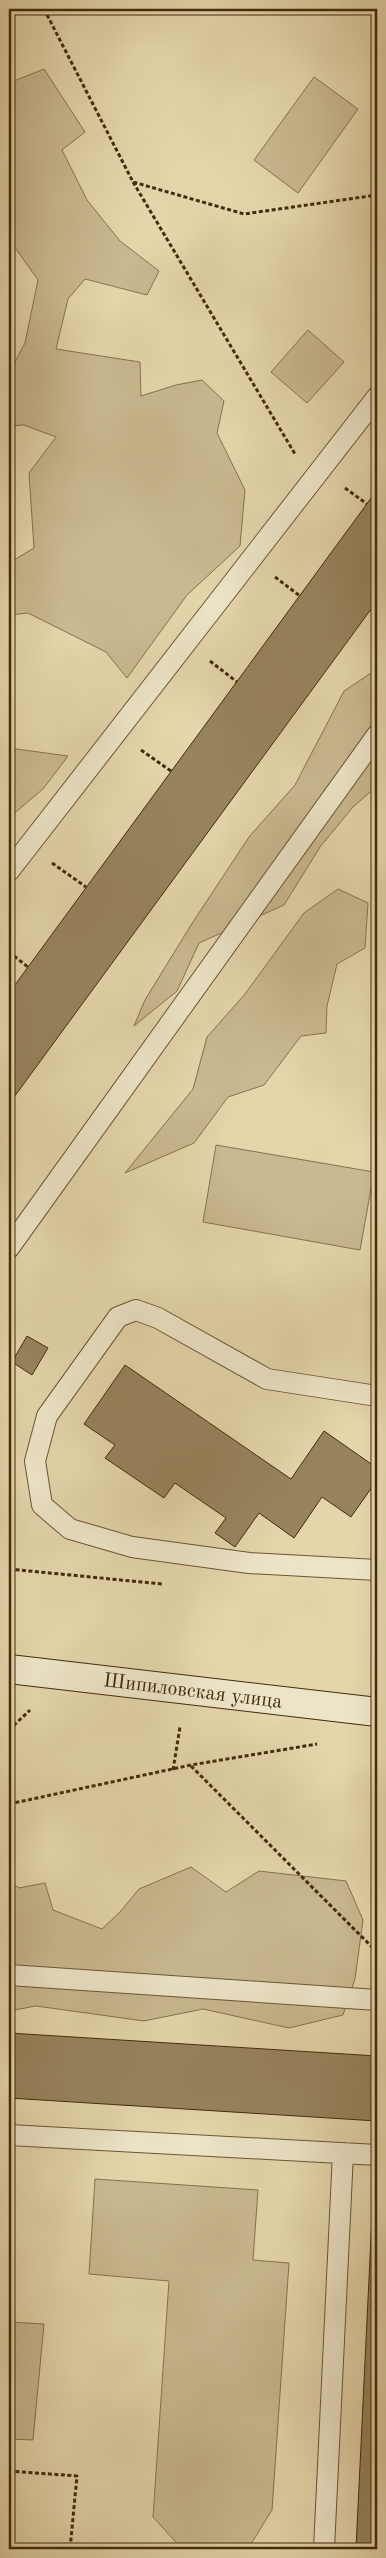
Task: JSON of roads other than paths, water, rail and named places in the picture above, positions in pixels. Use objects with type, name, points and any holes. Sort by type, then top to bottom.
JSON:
[{"type":"main road","name":"Шипиловская улица","points":[[9,1669],[377,1712]]},
{"type":"lane","points":[[9,871],[377,397]]},
{"type":"lane","points":[[9,1248],[377,735]]},
{"type":"lane","points":[[377,1396],[267,1379],[158,1318],[136,1310],[118,1317],[47,1416],[36,1461],[42,1505],[70,1529],[132,1547],[239,1562],[377,1570]]},
{"type":"lane","points":[[9,1975],[377,2000]]},
{"type":"lane","points":[[9,2135],[377,2155]]},
{"type":"lane","points":[[324,2549],[343,2153]]}]
